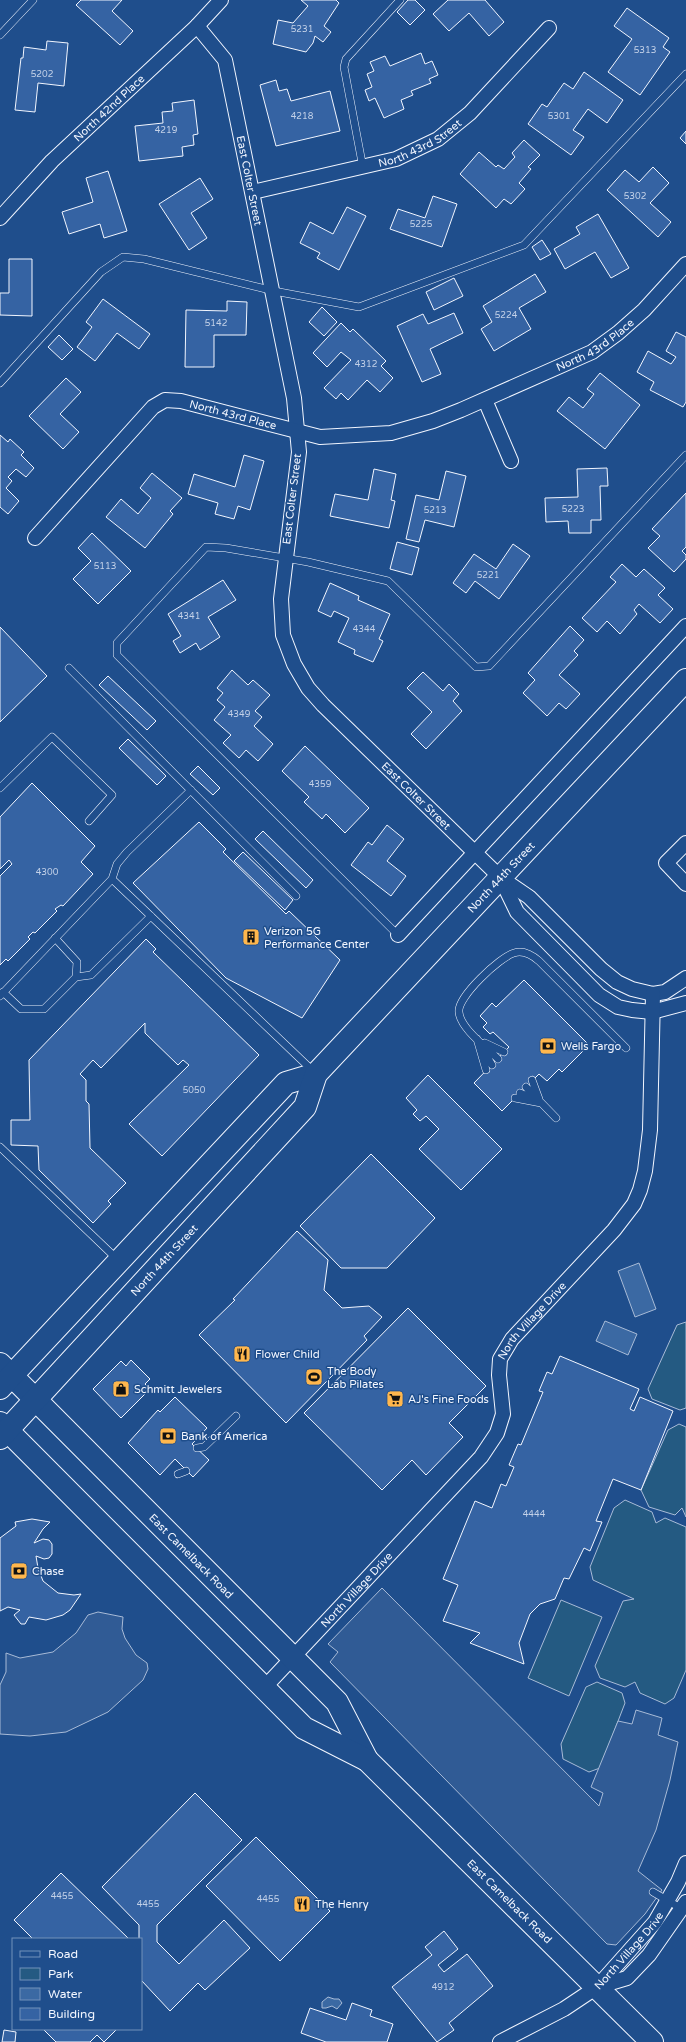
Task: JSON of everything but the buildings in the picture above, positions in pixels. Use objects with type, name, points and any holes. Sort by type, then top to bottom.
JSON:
[{"type":"main road","name":"North 44th Street","points":[[2,1431],[36,1400],[305,1107],[316,1074],[686,680]]},
{"type":"main road","name":"North 44th Street","points":[[4,1376],[119,1261],[286,1083],[316,1074]]},
{"type":"main road","name":"East Camelback Road","points":[[4,1376],[36,1400],[337,1702],[367,1760]]},
{"type":"main road","name":"East Camelback Road","points":[[2,1431],[304,1728],[367,1760],[652,2042]]},
{"type":"street","name":"North 42nd Place","points":[[0,218],[52,161],[197,26],[222,0]]},
{"type":"street","name":"East Colter Street","points":[[197,26],[225,60],[274,292],[294,398],[299,452],[280,599],[282,635],[294,664],[308,688],[323,705],[501,878],[529,897],[601,969],[617,982],[632,990],[653,994]]},
{"type":"street","name":"North 43rd Street","points":[[253,192],[363,168],[396,159],[417,151],[438,139],[457,125],[549,28]]},
{"type":"street","name":"North 43rd Place","points":[[35,538],[153,407],[165,400],[181,401],[320,436],[391,433],[433,421],[485,400],[592,352],[618,333],[644,310],[686,264]]},
{"type":"street","points":[[485,400],[511,461]]},
{"type":"street","points":[[398,935],[686,626]]},
{"type":"street","points":[[686,843],[666,863],[686,884]]},
{"type":"street","name":"East Colter Street","points":[[501,878],[518,912],[599,995],[618,1007],[652,1012]]},
{"type":"street","points":[[653,994],[665,992],[686,978]]},
{"type":"street","name":"North Village Drive","points":[[264,1688],[294,1658],[481,1457],[497,1433],[502,1414],[499,1375],[500,1359],[512,1339],[614,1230],[634,1204],[645,1171],[650,1130],[653,994]]},
{"type":"street","points":[[652,1012],[686,1003]]},
{"type":"street","name":"North Village Drive","points":[[597,1987],[644,1936],[668,1902],[686,1864]]},
{"type":"street","name":"North Village Drive","points":[[597,1987],[627,1978],[649,1955],[684,1906]]},
{"type":"street","points":[[500,2042],[564,2009],[597,1987]]},
{"type":"lane","points":[[0,35],[33,0]]},
{"type":"lane","points":[[363,168],[344,67],[346,59],[400,0]]},
{"type":"lane","points":[[0,383],[102,272],[123,257],[144,259],[274,292],[360,307],[524,245],[686,74]]},
{"type":"lane","points":[[398,935],[117,655],[117,643],[206,546],[226,548],[285,559],[388,580],[476,667],[489,666],[686,456]]},
{"type":"lane","points":[[69,668],[296,896]]},
{"type":"lane","points":[[0,788],[52,736],[112,795],[89,821]]},
{"type":"lane","points":[[55,938],[77,962],[76,977],[44,1009],[21,1009],[2,994],[55,938],[112,879],[118,864],[127,852],[191,790]]},
{"type":"lane","points":[[112,879],[316,1074]]},
{"type":"lane","points":[[76,977],[91,976],[151,916]]},
{"type":"lane","points":[[498,1059],[462,1023],[458,1011],[471,988],[505,956],[516,952],[531,954],[626,1048]]},
{"type":"lane","points":[[477,1039],[504,1052]]},
{"type":"lane","points":[[477,1039],[492,1065]]},
{"type":"lane","points":[[477,1039],[486,1070]]},
{"type":"lane","points":[[532,1080],[541,1103]]},
{"type":"lane","points":[[526,1087],[556,1118]]},
{"type":"lane","points":[[520,1092],[541,1103]]},
{"type":"lane","points":[[515,1098],[541,1103]]},
{"type":"lane","points":[[0,1147],[119,1261]]},
{"type":"lane","points":[[196,1448],[204,1447],[236,1416]]},
{"type":"lane","points":[[203,1455],[204,1447]]},
{"type":"lane","points":[[178,1474],[186,1471]]},
{"type":"lane","points":[[653,1892],[668,1902],[684,1906]]},
{"type":"green space","points":[[686,1322],[686,1408],[680,1410],[652,1399],[648,1389],[677,1325]]},
{"type":"green space","points":[[679,1424],[686,1427],[686,1517],[682,1508],[675,1515],[649,1507],[641,1490],[668,1430]]},
{"type":"green space","points":[[625,1500],[652,1512],[656,1523],[665,1518],[686,1527],[686,1670],[674,1698],[665,1704],[640,1693],[635,1682],[625,1687],[600,1678],[595,1666],[623,1601],[634,1599],[593,1580],[590,1567],[614,1508]]},
{"type":"green space","points":[[561,1600],[602,1617],[569,1696],[528,1678]]},
{"type":"green space","points":[[597,1682],[622,1693],[625,1703],[600,1768],[589,1772],[563,1759],[561,1744],[586,1687]]},
{"type":"shaded area","points":[[382,1588],[599,1806],[603,1793],[591,1787],[618,1721],[632,1724],[636,1710],[662,1718],[658,1735],[678,1742],[670,1780],[656,1830],[638,1871],[662,1890],[645,1914],[616,1945],[607,1944],[330,1662],[338,1652],[328,1644]]},
{"type":"shaded area","points":[[98,1612],[123,1617],[122,1629],[125,1638],[136,1655],[147,1663],[148,1669],[143,1680],[108,1712],[66,1732],[30,1736],[0,1734],[0,1685],[6,1672],[6,1653],[20,1658],[53,1652],[76,1633],[88,1615]]},
{"type":"water","points":[[639,1263],[656,1309],[635,1317],[618,1271]]},
{"type":"water","points":[[605,1321],[637,1334],[628,1355],[596,1341]]},
{"type":"water","points":[[328,1997],[339,1999],[342,2003],[337,2009],[332,2006],[322,2008],[322,2002]]},
{"type":"place","name":"Verizon 5G Performance Center","points":[[251,937]]},
{"type":"place","name":"Wells Fargo","points":[[548,1046]]},
{"type":"place","name":"Flower Child","points":[[242,1354]]},
{"type":"place","name":"The Body Lab Pilates","points":[[314,1377]]},
{"type":"place","name":"Schmitt Jewelers","points":[[121,1389]]},
{"type":"place","name":"AJ's Fine Foods","points":[[395,1399]]},
{"type":"place","name":"Bank of America","points":[[168,1436]]},
{"type":"place","name":"Chase","points":[[19,1571]]},
{"type":"place","name":"The Henry","points":[[302,1904]]}]
